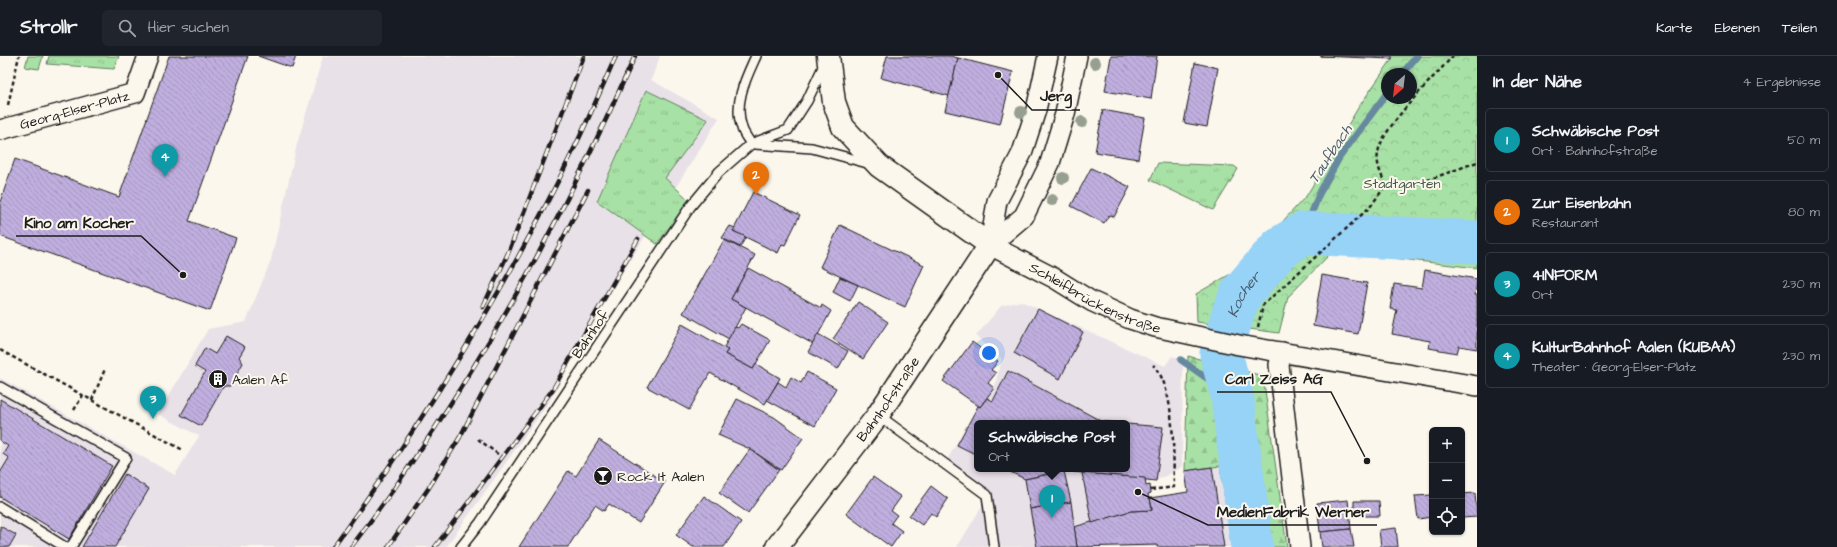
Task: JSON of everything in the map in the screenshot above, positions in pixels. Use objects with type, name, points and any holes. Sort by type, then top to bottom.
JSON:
[{"type":"main road","points":[[828,56],[834,102],[843,126],[879,166],[990,245]]},
{"type":"main road","name":"Bahnhofstraße","points":[[777,547],[878,415],[990,245]]},
{"type":"street","name":"Georg-Elser-Platz","points":[[1,131],[134,93],[148,56]]},
{"type":"street","name":"Bahnhofstraße","points":[[990,245],[997,201],[1022,153],[1036,110],[1048,56]]},
{"type":"street","name":"Bahnhofstraße","points":[[990,245],[1024,216],[1050,163],[1065,114],[1077,56]]},
{"type":"street","name":"Schleifbrückenstraße","points":[[990,245],[1054,278],[1091,301],[1130,320],[1247,346]]},
{"type":"street","points":[[1247,346],[1477,386]]},
{"type":"street","points":[[1282,352],[1279,365],[1300,547]]},
{"type":"lane","points":[[756,56],[743,86],[739,113],[742,129],[751,144],[812,148],[879,166]]},
{"type":"lane","name":"Bahnhof","points":[[461,547],[480,523],[690,207],[719,172],[751,144],[788,130],[807,101],[828,56]]},
{"type":"lane","points":[[0,387],[126,458],[71,547]]},
{"type":"lane","points":[[878,415],[987,495],[994,547]]},
{"type":"lane","points":[[0,507],[65,547]]},
{"type":"path","points":[[1,131],[19,56]]},
{"type":"path","points":[[1386,185],[1379,170],[1378,152],[1393,122],[1453,56]]},
{"type":"path","points":[[1386,185],[1402,187],[1417,184],[1477,162]]},
{"type":"path","points":[[1247,346],[1263,305],[1370,207],[1386,185]]},
{"type":"path","points":[[0,350],[183,450]]},
{"type":"path","points":[[1151,490],[1174,487],[1170,408],[1160,372],[1153,365]]},
{"type":"path","points":[[92,400],[105,368]]},
{"type":"path","points":[[478,440],[502,457],[514,471]]},
{"type":"shaded area","points":[[323,56],[660,56],[651,80],[719,118],[621,275],[549,402],[446,547],[0,547],[0,378],[175,475],[199,436],[158,414],[208,329],[246,322],[271,260],[297,144]]},
{"type":"shaded area","points":[[1021,301],[1165,366],[1172,356],[1183,360],[1182,467],[1156,481],[1082,473],[1092,522],[1152,510],[1150,498],[1188,492],[1185,471],[1220,466],[1232,547],[957,547],[989,495],[947,460],[978,406],[980,407],[994,388],[1002,359],[976,336],[1001,306]]},
{"type":"green space","points":[[28,56],[43,56],[39,69],[25,67]]},
{"type":"green space","points":[[49,56],[119,56],[114,69],[47,64]]},
{"type":"green space","name":"Stadtgarten","points":[[1392,56],[1477,56],[1477,268],[1333,251],[1288,297],[1279,333],[1197,322],[1196,294],[1239,269],[1307,195],[1358,108],[1381,75],[1381,104],[1417,104],[1417,68],[1386,68],[1392,59]]},
{"type":"green space","points":[[646,90],[708,120],[665,178],[689,200],[657,244],[597,201]]},
{"type":"green space","points":[[1158,163],[1234,166],[1238,169],[1213,210],[1150,180]]},
{"type":"green space","points":[[1188,356],[1263,376],[1287,547],[1232,547],[1220,466],[1185,471]]},
{"type":"building","points":[[169,56],[248,56],[189,221],[236,238],[210,311],[0,236],[0,202],[15,159],[119,197]]},
{"type":"building","points":[[258,56],[296,56],[292,68]]},
{"type":"building","points":[[887,56],[950,56],[958,58],[949,96],[881,78]]},
{"type":"building","points":[[1111,56],[1157,56],[1151,99],[1105,91]]},
{"type":"building","points":[[1320,56],[1392,56],[1392,59]]},
{"type":"building","points":[[958,58],[1013,72],[1000,124],[945,111]]},
{"type":"building","points":[[1195,63],[1218,68],[1207,127],[1184,123]]},
{"type":"building","points":[[1103,110],[1145,118],[1138,159],[1095,152]]},
{"type":"building","points":[[1091,168],[1130,187],[1114,217],[1109,215],[1104,223],[1071,206]]},
{"type":"building","points":[[753,192],[800,215],[785,245],[782,244],[778,253],[733,231]]},
{"type":"building","points":[[840,225],[924,265],[905,307],[820,267]]},
{"type":"building","points":[[730,226],[735,228],[733,231],[746,237],[740,247],[722,238]]},
{"type":"building","points":[[724,240],[755,255],[731,299],[746,307],[729,339],[683,313]]},
{"type":"building","points":[[748,268],[821,308],[822,305],[831,311],[813,344],[731,299]]},
{"type":"building","points":[[1425,270],[1477,279],[1475,295],[1477,295],[1477,349],[1459,346],[1457,353],[1429,348],[1430,341],[1392,334],[1397,310],[1390,309],[1394,284],[1422,288]]},
{"type":"building","points":[[1322,275],[1367,283],[1358,334],[1313,326]]},
{"type":"building","points":[[840,277],[858,285],[850,301],[833,292]]},
{"type":"building","points":[[858,302],[888,322],[863,359],[833,339]]},
{"type":"building","points":[[1038,309],[1083,332],[1060,379],[1014,353]]},
{"type":"building","points":[[682,324],[728,350],[725,354],[753,369],[756,364],[780,378],[765,404],[710,373],[689,410],[647,387]]},
{"type":"building","points":[[741,324],[770,340],[753,369],[725,354],[728,350],[724,347],[735,327],[738,328]]},
{"type":"building","points":[[818,334],[848,351],[838,369],[808,352]]},
{"type":"building","name":"Aalen Af","points":[[226,336],[245,347],[239,357],[243,363],[230,386],[224,386],[201,426],[181,415],[205,372],[195,366],[205,348],[215,354]]},
{"type":"building","points":[[972,342],[998,361],[991,370],[996,373],[988,383],[994,388],[980,407],[943,381]]},
{"type":"building","points":[[1008,371],[1099,420],[974,420],[974,454],[957,445],[978,406],[980,407],[987,398],[993,401]]},
{"type":"building","points":[[807,372],[836,388],[815,426],[767,400],[778,382],[786,387],[791,377],[801,383]]},
{"type":"building","points":[[0,399],[112,466],[69,539],[0,497],[0,473],[9,458],[3,454],[8,446],[0,441]]},
{"type":"building","points":[[737,399],[774,417],[803,438],[781,470],[750,449],[718,435]]},
{"type":"building","points":[[1130,424],[1163,427],[1156,481],[1074,472],[1130,472]]},
{"type":"building","points":[[599,440],[665,482],[639,523],[609,504],[604,511],[595,505],[568,547],[519,547],[568,471],[576,476]]},
{"type":"building","points":[[750,449],[779,470],[748,513],[719,493]]},
{"type":"building","points":[[1212,467],[1224,547],[1157,547],[1157,545],[1077,547],[1074,527],[1130,511],[1152,510],[1150,498],[1188,492],[1185,471]]},
{"type":"building","points":[[1010,472],[1059,472],[1025,479]]},
{"type":"building","points":[[1064,472],[1071,502],[1030,509],[1025,479]]},
{"type":"building","points":[[1082,473],[1145,478],[1146,486],[1150,485],[1151,493],[1148,494],[1152,510],[1130,511],[1092,523]]},
{"type":"building","points":[[125,474],[149,489],[115,547],[82,547]]},
{"type":"building","points":[[873,477],[901,497],[891,511],[897,515],[891,523],[902,531],[891,547],[846,514]]},
{"type":"building","points":[[931,486],[948,499],[936,517],[931,513],[922,525],[909,516]]},
{"type":"building","points":[[1475,493],[1477,517],[1465,518],[1465,494]]},
{"type":"building","points":[[1429,495],[1429,517],[1418,519],[1415,496]]},
{"type":"building","points":[[704,496],[741,522],[724,547],[693,547],[676,535]]},
{"type":"building","points":[[1348,500],[1351,529],[1320,532],[1317,503]]},
{"type":"building","points":[[1354,501],[1379,501],[1380,516],[1354,516]]},
{"type":"building","points":[[1071,502],[1077,547],[1037,547],[1030,509]]},
{"type":"building","points":[[0,526],[16,535],[9,547],[0,547]]},
{"type":"building","points":[[1396,528],[1398,547],[1381,547],[1379,530]]},
{"type":"building","points":[[1351,529],[1354,547],[1322,547],[1320,532]]},
{"type":"waterway","name":"Taufbach","points":[[1407,68],[1417,56]]},
{"type":"waterway","name":"Taufbach","points":[[1304,233],[1319,194],[1339,158],[1381,101]]},
{"type":"waterway","name":"Kocher","points":[[1252,547],[1232,396],[1221,354],[1234,310],[1242,292],[1280,248],[1304,233],[1477,242]]},
{"type":"waterway","points":[[1181,360],[1232,396]]},
{"type":"railway","points":[[483,307],[509,251],[584,56]]},
{"type":"railway","points":[[333,547],[430,405],[490,307],[518,257],[577,143],[616,56]]},
{"type":"railway","points":[[351,547],[393,490],[439,422],[501,321],[585,163],[635,56]]},
{"type":"railway","points":[[388,547],[428,489],[460,437],[588,190]]},
{"type":"railway","points":[[435,547],[553,389],[638,239]]},
{"type":"place","name":"Jerg","points":[[998,75]]},
{"type":"place","name":"KulturBahnhof Aalen (KUBAA)","points":[[165,177]]},
{"type":"place","name":"Zur Eisenbahn","points":[[756,195]]},
{"type":"place","name":"Kino am Kocher","points":[[183,275]]},
{"type":"place","name":"Aalen Af","points":[[218,379]]},
{"type":"place","name":"4INFORM","points":[[153,419]]},
{"type":"place","name":"Carl Zeiss AG","points":[[1367,461]]},
{"type":"place","name":"Rock It Aalen","points":[[603,476]]},
{"type":"place","name":"MedienFabrik Werner","points":[[1138,492]]},
{"type":"place","name":"Schwäbische Post","points":[[1052,518]]}]
